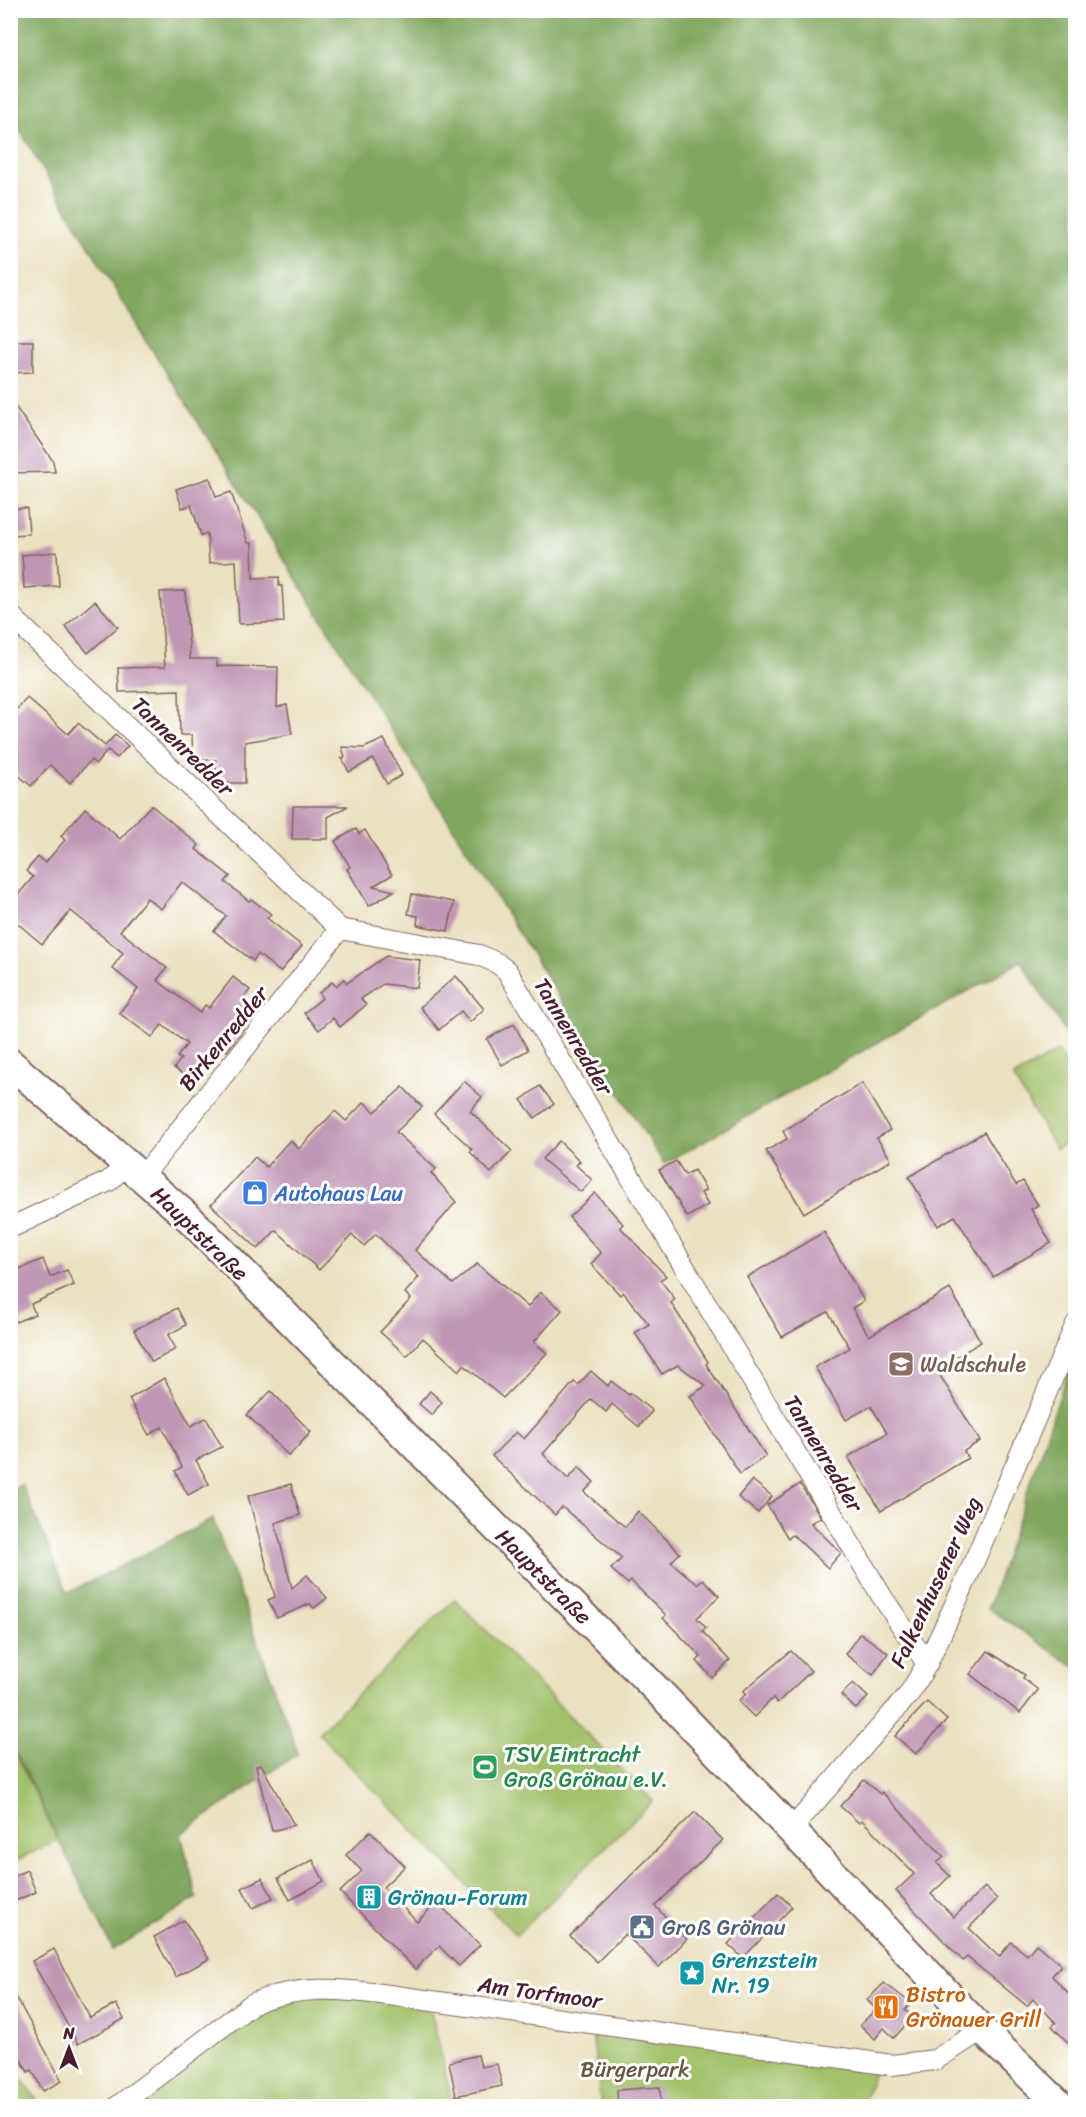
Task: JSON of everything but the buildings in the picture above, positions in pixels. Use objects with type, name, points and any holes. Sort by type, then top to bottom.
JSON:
[{"type":"main road","name":"Hauptstraße","points":[[10,1063],[190,1219],[639,1672],[982,2030],[1061,2106]]},
{"type":"street","name":"Tannenredder","points":[[10,615],[340,929],[479,955],[497,963],[507,971],[881,1594],[927,1664]]},
{"type":"street","name":"Birkenredder","points":[[10,1228],[135,1170],[340,929]]},
{"type":"street","name":"Falkenhusener Weg","points":[[790,1831],[909,1694],[927,1664],[964,1586],[1076,1324]]},
{"type":"street","name":"Am Torfmoor","points":[[118,2106],[252,2004],[268,1997],[309,1988],[342,1989],[389,1995],[892,2065],[934,2060],[982,2030]]},
{"type":"green space","points":[[11,10],[1075,11],[1075,1048],[1021,961],[664,1164],[136,324],[11,116]]},
{"type":"green space","points":[[1058,1051],[1075,1082],[1076,1138],[1056,1149],[1013,1077]]},
{"type":"green space","points":[[1075,1351],[1075,1667],[988,1608]]},
{"type":"green space","points":[[22,1485],[68,1593],[213,1519],[298,1753],[181,1834],[197,1898],[113,1950],[11,1743],[11,1488]]},
{"type":"green space","name":"TSV Eintracht Groß Grönau e.V.","points":[[455,1599],[653,1801],[516,1935],[318,1733]]},
{"type":"green space","points":[[10,1743],[58,1840],[11,1863],[10,1863]]},
{"type":"green space","points":[[279,1994],[428,1998],[453,2106],[117,2106]]},
{"type":"green space","name":"Bürgerpark","points":[[591,2024],[878,2063],[861,2106],[601,2106]]},
{"type":"green space","points":[[11,2065],[42,2106],[11,2106]]},
{"type":"place","name":"Autohaus Lau","points":[[255,1193]]},
{"type":"place","name":"Waldschule","points":[[901,1364]]},
{"type":"place","name":"TSV Eintracht Groß Grönau e.V.","points":[[485,1767]]},
{"type":"place","name":"Grönau-Forum","points":[[369,1897]]},
{"type":"place","name":"Groß Grönau","points":[[642,1927]]},
{"type":"place","name":"Grenzstein Nr. 19","points":[[692,1973]]},
{"type":"place","name":"Bistro Grönauer Grill","points":[[886,2007]]}]
